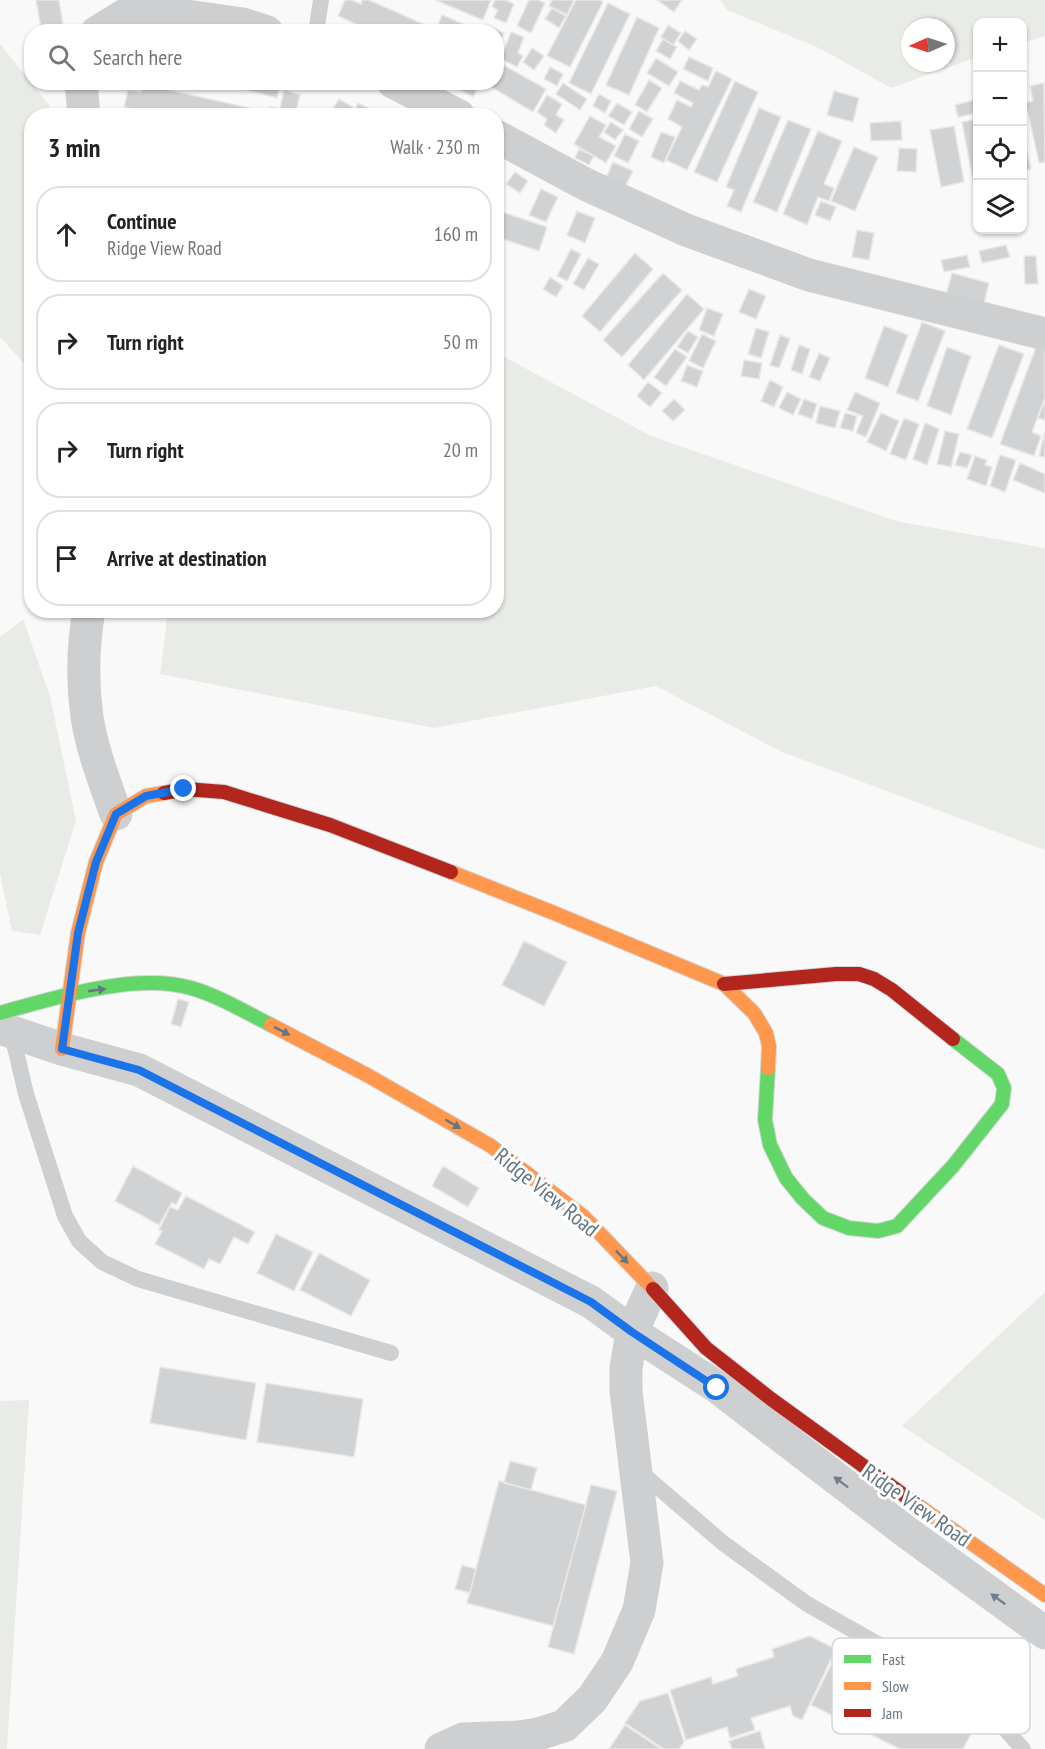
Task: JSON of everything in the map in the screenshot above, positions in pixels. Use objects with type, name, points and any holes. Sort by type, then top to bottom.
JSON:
[{"type":"street","points":[[110,24],[125,15],[150,10],[243,24]]},
{"type":"street","points":[[82,90],[83,108]]},
{"type":"street","points":[[409,90],[443,108]]},
{"type":"street","points":[[504,140],[587,185],[686,230],[809,275],[1045,334]]},
{"type":"street","points":[[88,618],[83,671],[87,718],[100,768],[116,814]]},
{"type":"street","points":[[62,1049],[68,994],[87,893],[96,862],[116,814],[146,796],[184,789],[224,792],[330,825],[554,913],[724,984],[754,1013],[766,1033],[769,1062],[765,1120],[770,1145],[786,1178],[802,1199],[823,1218],[849,1228],[878,1231],[897,1226],[953,1166],[1002,1104],[1005,1086],[998,1074],[892,990],[874,979],[859,974],[836,974],[724,984]]},
{"type":"street","name":"Ridge View Road","points":[[5,1021],[68,994],[135,984],[161,983],[191,988],[222,1000],[367,1075],[491,1146],[583,1216],[706,1348],[880,1479],[1045,1595]]},
{"type":"street","name":"Ridge View Road","points":[[5,1021],[62,1049],[139,1070],[591,1302],[717,1388],[909,1534],[1045,1633]]},
{"type":"street","points":[[441,1749],[463,1739],[517,1743],[564,1726],[592,1699],[622,1652],[639,1611],[647,1563],[626,1391],[626,1368],[632,1332],[652,1288]]},
{"type":"lane","points":[[317,24],[321,0]]},
{"type":"lane","points":[[5,1021],[65,1216],[79,1241],[102,1262],[138,1278],[391,1353]]},
{"type":"lane","points":[[635,1468],[723,1543],[775,1582],[807,1604],[867,1638]]},
{"type":"lane","points":[[1009,1734],[1023,1749]]},
{"type":"shaded area","points":[[721,0],[1045,0],[1045,36],[1027,42],[1027,18],[973,18],[973,58],[955,65],[955,18],[901,18],[901,72],[935,72],[891,88],[819,48],[727,10]]},
{"type":"shaded area","points":[[0,44],[24,74],[24,90],[37,90],[50,108],[24,108],[24,363],[0,337]]},
{"type":"shaded area","points":[[504,357],[651,436],[896,521],[1045,548],[1045,850],[782,752],[656,686],[434,728],[160,674],[167,618],[504,618]]},
{"type":"shaded area","points":[[23,619],[50,696],[76,821],[40,935],[12,931],[0,874],[0,637]]},
{"type":"shaded area","points":[[1045,1292],[1045,1520],[902,1426]]},
{"type":"shaded area","points":[[29,1400],[7,1749],[0,1749],[0,1401]]},
{"type":"building","points":[[36,0],[59,0],[63,24],[40,24]]},
{"type":"building","points":[[345,0],[361,4],[362,0],[369,0],[423,24],[356,24],[338,16]]},
{"type":"building","points":[[435,0],[491,0],[483,20]]},
{"type":"building","points":[[495,0],[506,0],[514,4],[506,23],[494,18],[498,10],[492,7]]},
{"type":"building","points":[[529,0],[545,3],[531,33],[517,26]]},
{"type":"building","points":[[552,0],[574,0],[567,15],[549,6]]},
{"type":"building","points":[[576,0],[603,2],[570,67],[547,56]]},
{"type":"building","points":[[657,0],[682,0],[674,12]]},
{"type":"building","points":[[608,3],[630,14],[591,94],[569,83]]},
{"type":"building","points":[[552,8],[566,16],[559,28],[545,19]]},
{"type":"building","points":[[442,15],[463,24],[439,24]]},
{"type":"building","points":[[637,17],[659,28],[629,95],[606,85]]},
{"type":"building","points":[[668,25],[681,33],[673,45],[661,37]]},
{"type":"building","points":[[685,31],[697,39],[689,50],[678,41]]},
{"type":"building","points":[[511,32],[524,37],[518,53],[523,56],[517,67],[504,60],[504,51]]},
{"type":"building","points":[[663,39],[677,47],[670,59],[656,51]]},
{"type":"building","points":[[532,48],[544,56],[534,70],[523,62]]},
{"type":"building","points":[[689,57],[713,68],[708,81],[683,69]]},
{"type":"building","points":[[656,58],[678,72],[669,86],[647,73]]},
{"type":"building","points":[[504,65],[546,89],[533,112],[496,90],[504,90]]},
{"type":"building","points":[[550,67],[563,74],[557,86],[544,79]]},
{"type":"building","points":[[716,71],[732,79],[687,170],[666,160],[682,127],[668,119],[677,100],[691,107],[693,103],[674,93],[680,81],[699,90],[702,85],[708,87]]},
{"type":"building","points":[[649,80],[662,88],[647,112],[635,105]]},
{"type":"building","points":[[735,81],[758,92],[717,182],[694,172]]},
{"type":"building","points":[[563,83],[587,99],[580,110],[556,94]]},
{"type":"building","points":[[1044,83],[1045,162],[1039,163],[1027,108],[1027,103],[1033,101],[1030,86]]},
{"type":"building","points":[[128,90],[141,92],[141,90],[169,90],[249,108],[124,107]]},
{"type":"building","points":[[247,90],[279,90],[277,98]]},
{"type":"building","points":[[284,90],[300,95],[297,108],[280,108]]},
{"type":"building","points":[[460,90],[477,90],[473,97]]},
{"type":"building","points":[[834,91],[859,98],[853,122],[827,115]]},
{"type":"building","points":[[599,94],[611,101],[605,113],[593,106]]},
{"type":"building","points":[[547,95],[562,104],[556,115],[564,120],[556,133],[544,125],[547,119],[537,112]]},
{"type":"building","points":[[339,99],[353,107],[352,108],[333,108]]},
{"type":"building","points":[[973,100],[973,114],[958,117],[955,105]]},
{"type":"building","points":[[358,103],[368,108],[356,108]]},
{"type":"building","points":[[617,103],[632,112],[624,125],[608,116]]},
{"type":"building","points":[[759,108],[781,117],[741,212],[727,206],[734,190],[726,187]]},
{"type":"building","points":[[639,111],[653,119],[642,137],[629,129]]},
{"type":"building","points":[[590,116],[606,125],[599,137],[616,146],[606,163],[574,144]]},
{"type":"building","points":[[788,120],[811,129],[777,212],[753,202]]},
{"type":"building","points":[[973,120],[973,181],[962,122]]},
{"type":"building","points":[[901,121],[902,140],[871,141],[870,123]]},
{"type":"building","points":[[611,122],[623,130],[615,140],[604,132]]},
{"type":"building","points":[[954,126],[964,182],[941,187],[930,130]]},
{"type":"building","points":[[818,131],[842,141],[824,184],[834,188],[829,201],[818,197],[807,225],[783,214]]},
{"type":"building","points":[[661,132],[675,137],[664,163],[651,157]]},
{"type":"building","points":[[625,134],[639,141],[628,163],[614,156]]},
{"type":"building","points":[[854,147],[878,157],[855,211],[831,201]]},
{"type":"building","points":[[899,148],[917,149],[916,172],[897,171]]},
{"type":"building","points":[[579,149],[594,156],[589,165],[575,158]]},
{"type":"building","points":[[1027,152],[1031,169],[1027,170]]},
{"type":"building","points":[[613,162],[633,171],[625,187],[606,178]]},
{"type":"building","points":[[515,172],[528,181],[520,193],[506,184]]},
{"type":"building","points":[[541,189],[558,197],[546,222],[529,215]]},
{"type":"building","points":[[821,201],[836,207],[830,221],[815,215]]},
{"type":"building","points":[[577,211],[595,218],[585,243],[567,235]]},
{"type":"building","points":[[504,213],[547,227],[539,251],[504,240]]},
{"type":"building","points":[[857,230],[874,233],[869,260],[852,257]]},
{"type":"building","points":[[1006,245],[1010,257],[982,263],[979,251]]},
{"type":"building","points":[[571,249],[581,254],[567,281],[557,276]]},
{"type":"building","points":[[635,253],[653,269],[600,332],[582,316]]},
{"type":"building","points":[[967,255],[970,267],[944,272],[941,260]]},
{"type":"building","points":[[1024,256],[1036,256],[1038,284],[1025,284]]},
{"type":"building","points":[[588,258],[599,264],[584,290],[573,284]]},
{"type":"building","points":[[663,273],[682,290],[622,357],[603,340]]},
{"type":"building","points":[[952,273],[989,283],[983,308],[945,298]]},
{"type":"building","points":[[550,277],[563,286],[556,297],[543,289]]},
{"type":"building","points":[[749,289],[766,296],[756,319],[739,312]]},
{"type":"building","points":[[687,294],[704,309],[644,380],[628,365]]},
{"type":"building","points":[[707,308],[723,314],[714,336],[699,330]]},
{"type":"building","points":[[922,322],[945,331],[918,401],[896,393]]},
{"type":"building","points":[[884,326],[908,335],[888,387],[865,378]]},
{"type":"building","points":[[756,328],[769,332],[761,358],[748,354]]},
{"type":"building","points":[[688,331],[698,337],[688,353],[677,347]]},
{"type":"building","points":[[702,334],[716,341],[703,368],[689,361]]},
{"type":"building","points":[[780,335],[790,339],[779,368],[770,365]]},
{"type":"building","points":[[799,345],[810,349],[802,374],[791,370]]},
{"type":"building","points":[[999,345],[1024,354],[992,438],[967,429]]},
{"type":"building","points":[[947,347],[971,356],[951,415],[927,406]]},
{"type":"building","points":[[1036,347],[1045,350],[1045,397],[1032,432],[1041,436],[1034,456],[1000,444]]},
{"type":"building","points":[[675,349],[687,357],[666,386],[654,377]]},
{"type":"building","points":[[819,353],[830,358],[820,381],[809,377]]},
{"type":"building","points":[[744,360],[762,363],[759,379],[741,376]]},
{"type":"building","points":[[687,365],[703,371],[697,387],[681,381]]},
{"type":"building","points":[[770,380],[783,387],[774,407],[761,401]]},
{"type":"building","points":[[648,382],[662,393],[650,407],[637,396]]},
{"type":"building","points":[[787,392],[801,399],[793,415],[779,408]]},
{"type":"building","points":[[855,392],[880,403],[866,437],[856,433],[863,416],[847,410]]},
{"type":"building","points":[[674,399],[685,410],[673,421],[662,411]]},
{"type":"building","points":[[804,399],[817,404],[812,419],[798,414]]},
{"type":"building","points":[[1045,400],[1045,420],[1038,418]]},
{"type":"building","points":[[820,406],[840,411],[835,428],[816,423]]},
{"type":"building","points":[[845,413],[857,416],[853,431],[840,428]]},
{"type":"building","points":[[881,413],[899,421],[886,451],[867,442]]},
{"type":"building","points":[[904,418],[919,424],[906,460],[890,454]]},
{"type":"building","points":[[925,423],[939,429],[927,465],[913,459]]},
{"type":"building","points":[[945,431],[959,434],[951,467],[937,464]]},
{"type":"building","points":[[1045,432],[1045,457],[1039,456]]},
{"type":"building","points":[[960,452],[972,455],[967,468],[955,465]]},
{"type":"building","points":[[1000,455],[1016,460],[1005,492],[990,486]]},
{"type":"building","points":[[975,456],[987,460],[985,465],[992,467],[986,486],[967,479]]},
{"type":"building","points":[[1020,463],[1045,474],[1045,493],[1013,480]]},
{"type":"building","points":[[524,941],[567,962],[544,1006],[502,985]]},
{"type":"building","points":[[178,999],[189,1002],[181,1027],[171,1024]]},
{"type":"building","points":[[133,1166],[182,1193],[176,1205],[172,1202],[159,1225],[115,1201]]},
{"type":"building","points":[[443,1166],[479,1188],[468,1207],[432,1186]]},
{"type":"building","points":[[186,1196],[255,1232],[248,1244],[234,1237],[220,1264],[209,1259],[204,1269],[155,1244],[170,1207],[178,1210]]},
{"type":"building","points":[[276,1234],[313,1252],[294,1291],[257,1273]]},
{"type":"building","points":[[319,1253],[370,1280],[351,1316],[300,1290]]},
{"type":"building","points":[[160,1367],[256,1383],[246,1440],[150,1423]]},
{"type":"building","points":[[266,1383],[363,1399],[354,1457],[257,1442]]},
{"type":"building","points":[[510,1461],[537,1468],[531,1490],[504,1483]]},
{"type":"building","points":[[499,1481],[586,1505],[553,1626],[467,1603]]},
{"type":"building","points":[[591,1485],[617,1491],[574,1654],[548,1647]]},
{"type":"building","points":[[462,1565],[476,1569],[470,1593],[455,1589]]},
{"type":"building","points":[[810,1636],[832,1647],[832,1657],[802,1720],[793,1716],[790,1706],[751,1718],[755,1730],[730,1738],[727,1727],[686,1740],[670,1690],[711,1677],[713,1684],[738,1676],[736,1669],[774,1657],[772,1649]]},
{"type":"building","points":[[831,1665],[832,1665],[832,1715],[811,1705]]},
{"type":"building","points":[[668,1693],[684,1742],[679,1749],[664,1749],[625,1723],[640,1701]]},
{"type":"building","points":[[625,1725],[661,1749],[609,1749]]},
{"type":"building","points":[[760,1731],[765,1749],[732,1749],[729,1741]]},
{"type":"building","points":[[870,1734],[971,1734],[963,1749],[900,1749]]},
{"type":"traffic: fast","points":[[0,1013],[95,989],[146,983],[169,984],[212,995],[271,1025]]},
{"type":"traffic: fast","points":[[768,1068],[765,1120],[770,1145],[786,1178],[823,1218],[849,1228],[878,1231],[897,1226],[953,1166],[1002,1104],[1004,1088],[998,1074],[953,1039]]},
{"type":"traffic: slow","points":[[62,1049],[78,933],[96,862],[116,814],[146,796],[164,793]]},
{"type":"traffic: slow","points":[[451,872],[724,984],[754,1013],[766,1033],[769,1046],[768,1068]]},
{"type":"traffic: slow","points":[[271,1025],[367,1075],[491,1146],[583,1216],[653,1289]]},
{"type":"traffic: slow","points":[[916,1504],[1045,1595]]},
{"type":"traffic: jam","points":[[164,793],[185,789],[224,792],[330,825],[451,872]]},
{"type":"traffic: jam","points":[[724,984],[859,974],[874,979],[892,990],[953,1039]]},
{"type":"traffic: jam","points":[[653,1289],[706,1348],[771,1399],[916,1504]]},
{"type":"route","points":[[184,789],[146,796],[116,814],[96,862],[87,893],[68,994],[62,1049],[139,1070],[591,1302],[717,1388]]}]
